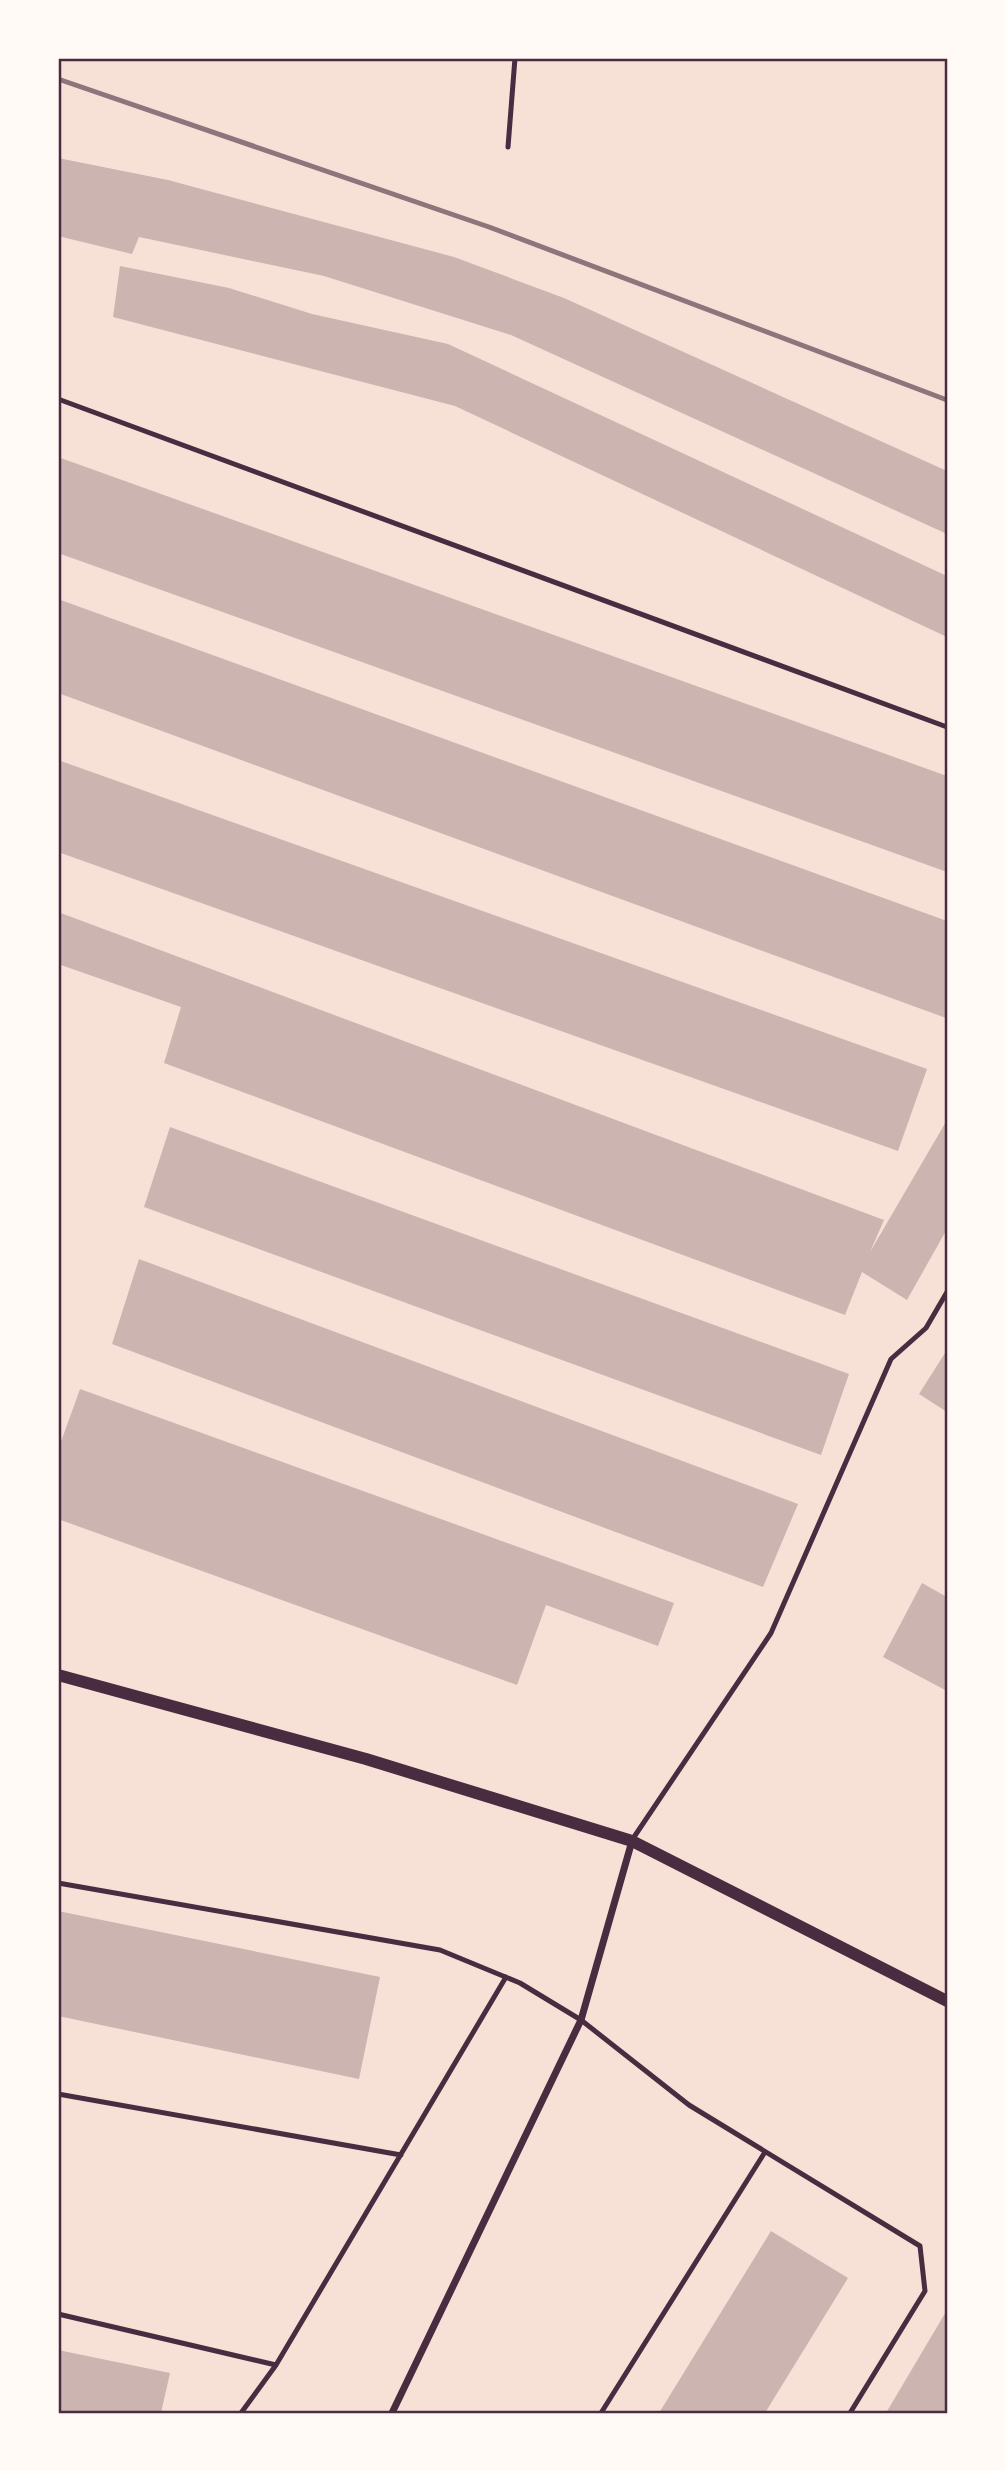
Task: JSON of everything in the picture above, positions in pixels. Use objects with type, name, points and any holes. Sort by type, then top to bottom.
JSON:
[{"type":"street","points":[[58,1675],[366,1759],[632,1840],[947,2001]]},
{"type":"street","points":[[392,2413],[581,2020],[632,1840]]},
{"type":"lane","points":[[508,147],[515,58]]},
{"type":"lane","points":[[58,399],[947,727]]},
{"type":"lane","points":[[632,1840],[771,1633],[891,1359],[926,1328],[947,1292]]},
{"type":"lane","points":[[58,1883],[440,1951],[506,1977],[581,2020],[689,2105],[920,2246],[925,2291],[850,2413]]},
{"type":"lane","points":[[242,2413],[276,2365],[506,1977]]},
{"type":"lane","points":[[58,2094],[401,2155]]},
{"type":"lane","points":[[601,2413],[765,2152]]},
{"type":"lane","points":[[58,2314],[276,2365]]},
{"type":"building","points":[[58,158],[168,180],[454,257],[564,298],[947,471],[947,534],[511,335],[324,276],[139,237],[132,254],[58,236]]},
{"type":"building","points":[[120,266],[229,288],[312,314],[448,344],[947,576],[947,637],[455,406],[113,317]]},
{"type":"building","points":[[58,457],[947,776],[947,872],[58,553]]},
{"type":"building","points":[[58,599],[947,921],[946,1018],[58,693]]},
{"type":"building","points":[[58,760],[927,1069],[898,1151],[58,852]]},
{"type":"building","points":[[58,912],[884,1220],[870,1252],[947,1120],[947,1229],[907,1300],[862,1272],[845,1315],[164,1063],[181,1007],[58,964]]},
{"type":"building","points":[[170,1127],[849,1374],[821,1455],[144,1207]]},
{"type":"building","points":[[139,1259],[798,1504],[763,1587],[112,1344]]},
{"type":"building","points":[[945,1353],[947,1355],[947,1412],[919,1394]]},
{"type":"building","points":[[80,1389],[674,1603],[658,1646],[546,1605],[517,1685],[58,1519],[58,1450]]},
{"type":"building","points":[[922,1583],[947,1597],[947,1691],[883,1657]]},
{"type":"building","points":[[58,1911],[380,1977],[359,2079],[58,2016]]},
{"type":"building","points":[[771,2231],[848,2278],[765,2413],[659,2413]]},
{"type":"building","points":[[947,2310],[947,2413],[886,2413]]},
{"type":"building","points":[[58,2350],[170,2373],[161,2413],[58,2413]]},
{"type":"railway","points":[[58,79],[489,227],[947,400]]}]
